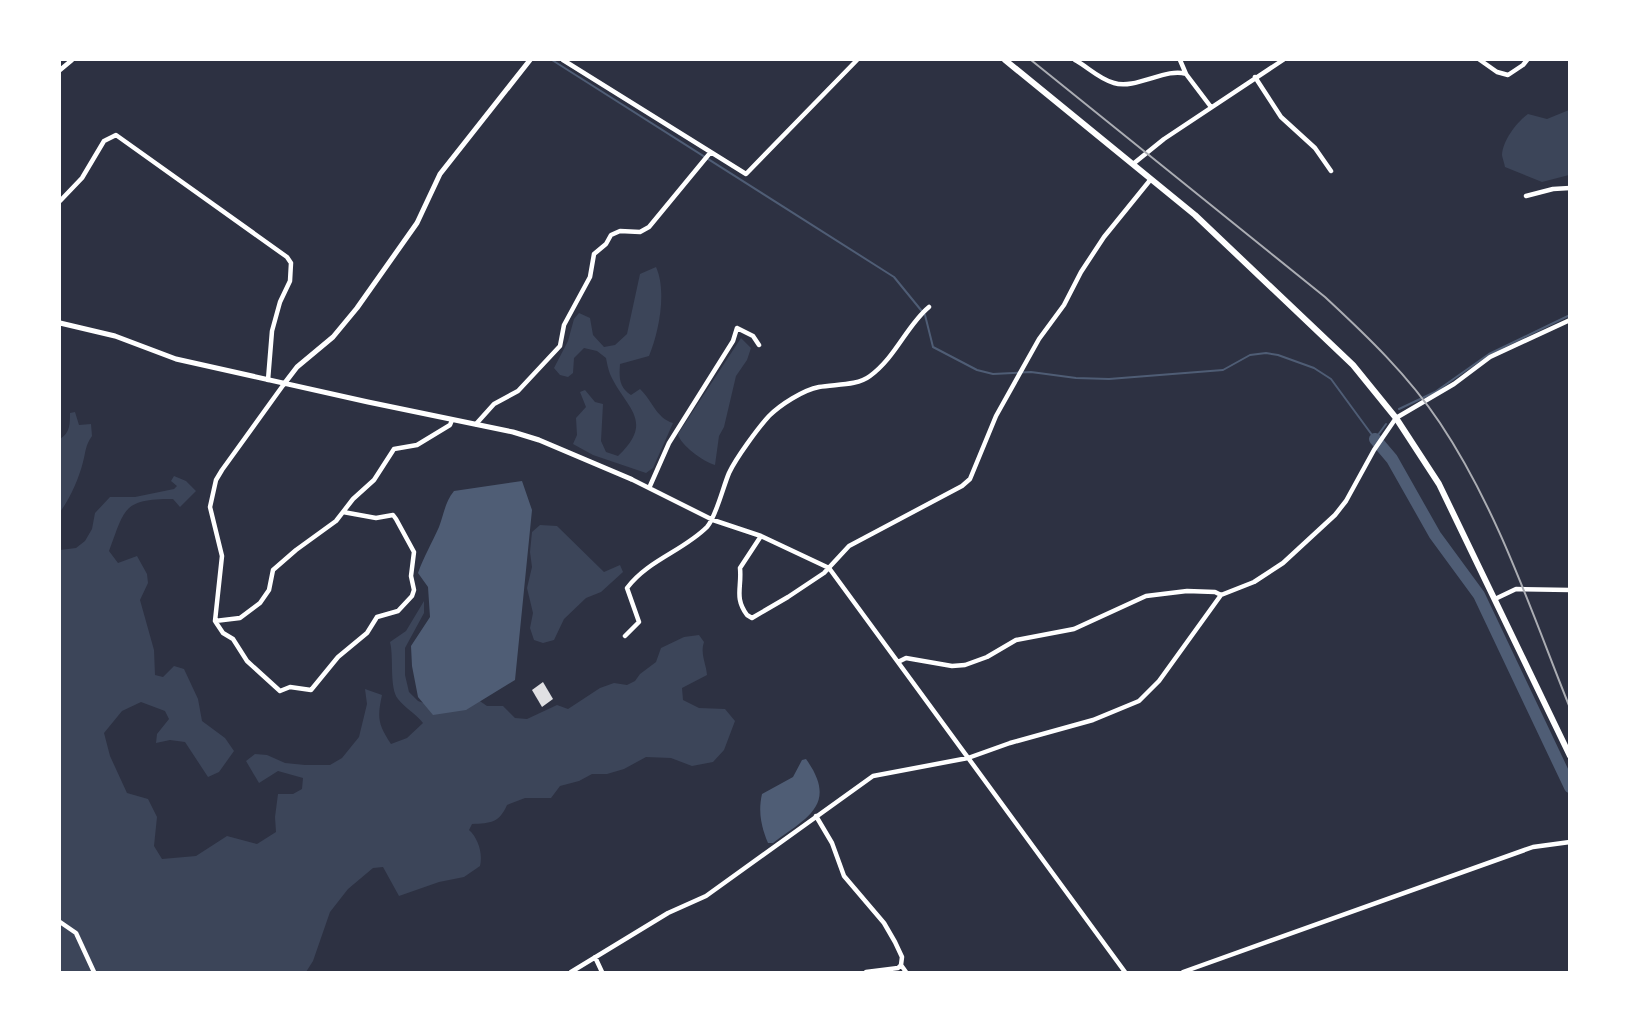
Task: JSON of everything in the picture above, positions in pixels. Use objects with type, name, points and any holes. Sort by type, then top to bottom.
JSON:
[{"type":"main road","points":[[1005,60],[1195,215],[1353,365],[1396,418],[1452,509],[1570,756]]},
{"type":"street","points":[[60,70],[72,60]]},
{"type":"street","points":[[343,512],[376,518],[393,515],[414,552],[412,596],[398,611],[377,617],[367,633],[338,657],[311,690],[290,687],[280,691],[258,672],[233,639],[223,633],[215,621],[222,556],[211,516],[211,497],[222,470],[284,384],[297,367],[333,337],[358,307],[417,223],[440,174],[530,60]]},
{"type":"street","points":[[563,60],[708,156],[746,174],[857,60]]},
{"type":"street","points":[[1075,60],[1115,84],[1155,79],[1181,72],[1186,74]]},
{"type":"street","points":[[1180,60],[1186,74],[1211,107]]},
{"type":"street","points":[[1133,164],[1211,107],[1283,60]]},
{"type":"street","points":[[1480,60],[1497,72],[1508,75],[1527,60]]},
{"type":"street","points":[[1255,77],[1281,117],[1315,148],[1331,171]]},
{"type":"street","points":[[60,201],[82,178],[104,141],[116,135],[287,257],[291,263],[290,281],[280,302],[272,331],[268,381]]},
{"type":"street","points":[[476,424],[494,404],[518,391],[560,346],[564,325],[590,277],[594,254],[606,244],[611,235],[620,231],[640,232],[649,227],[708,156]]},
{"type":"street","points":[[761,536],[740,568],[738,598],[747,615],[752,618],[829,568],[849,546],[955,491],[970,479],[996,416],[1039,339],[1064,305],[1104,237],[1151,179]]},
{"type":"street","points":[[1526,196],[1570,188]]},
{"type":"street","points":[[625,636],[639,622],[627,588],[643,570],[678,548],[713,520],[735,461],[770,415],[808,390],[856,382],[871,375],[901,344],[926,310]]},
{"type":"street","points":[[571,972],[668,913],[706,896],[873,776],[968,758],[1010,743],[1093,720],[1139,701],[1158,681],[1222,595],[1254,582],[1283,563],[1335,514],[1346,501],[1374,450],[1396,418],[1454,384],[1490,358],[1570,320]]},
{"type":"street","points":[[60,323],[115,336],[176,359],[539,440],[650,486],[713,520],[761,536],[829,568],[1125,972]]},
{"type":"street","points":[[650,486],[669,443],[733,341],[737,328],[753,336],[760,345]]},
{"type":"street","points":[[215,621],[240,618],[260,603],[269,590],[273,570],[278,564],[324,532],[374,480],[394,449],[416,445],[450,425],[452,420]]},
{"type":"street","points":[[1495,599],[1516,589],[1570,590]]},
{"type":"street","points":[[898,662],[906,658],[951,666],[965,665],[987,657],[1016,640],[1074,628],[1146,596],[1187,591],[1215,592],[1222,595]]},
{"type":"street","points":[[816,816],[832,843],[839,868],[884,923],[902,957],[901,965],[906,972]]},
{"type":"street","points":[[1183,972],[1532,847],[1570,842]]},
{"type":"street","points":[[60,922],[76,933],[93,972]]},
{"type":"street","points":[[595,957],[602,972]]},
{"type":"street","points":[[866,972],[875,969],[890,970],[901,965]]},
{"type":"shaded area","points":[[1569,110],[1569,175],[1542,182],[1505,167],[1502,155],[1505,143],[1524,117],[1528,114],[1547,119]]},
{"type":"shaded area","points":[[656,267],[661,299],[659,324],[653,346],[649,356],[620,364],[624,389],[631,395],[640,389],[658,413],[673,423],[653,468],[646,473],[593,455],[573,444],[577,435],[576,418],[586,407],[580,392],[585,390],[595,402],[603,404],[601,441],[606,452],[618,456],[635,433],[634,414],[610,374],[606,358],[597,351],[584,348],[574,358],[573,373],[568,377],[560,375],[554,368],[579,313],[590,318],[593,335],[604,347],[615,345],[627,334],[640,274]]},
{"type":"shaded area","points":[[741,338],[751,348],[747,360],[736,376],[724,427],[719,436],[715,465],[693,452],[678,434]]},
{"type":"shaded area","points":[[75,412],[79,425],[91,424],[92,436],[77,481],[60,512],[60,439],[68,431],[70,413]]},
{"type":"shaded area","points":[[174,476],[186,481],[196,491],[180,507],[173,499],[135,504],[123,516],[109,551],[118,563],[137,556],[147,574],[148,583],[140,600],[154,650],[155,675],[163,677],[174,666],[184,669],[198,699],[202,721],[225,738],[234,751],[219,772],[208,777],[185,742],[170,740],[156,743],[157,734],[169,719],[165,711],[141,702],[122,711],[104,733],[110,756],[127,793],[148,799],[157,817],[154,846],[162,859],[196,856],[227,836],[257,844],[276,832],[278,794],[293,794],[302,789],[303,778],[278,771],[259,783],[246,761],[255,754],[267,755],[285,763],[305,765],[330,765],[342,758],[359,737],[367,704],[365,689],[382,695],[380,721],[391,744],[407,738],[423,723],[395,694],[390,642],[406,631],[424,601],[424,613],[405,648],[405,675],[409,692],[418,701],[440,709],[474,697],[487,706],[503,706],[515,718],[527,719],[557,705],[568,709],[600,688],[614,683],[627,685],[656,662],[661,648],[684,637],[699,635],[704,642],[703,655],[707,675],[682,688],[683,700],[699,708],[725,709],[735,721],[724,750],[713,762],[692,766],[671,758],[646,757],[624,769],[607,774],[592,774],[560,786],[551,798],[525,798],[507,805],[494,821],[472,824],[469,830],[479,846],[481,861],[480,866],[464,877],[439,882],[399,896],[383,867],[373,868],[348,889],[330,912],[313,961],[306,972],[60,972],[60,550],[76,548],[85,541],[92,529],[95,513],[110,497],[135,497],[174,489],[177,486],[171,481]]},
{"type":"shaded area","points":[[522,481],[532,510],[515,680],[466,710],[433,715],[418,697],[412,666],[411,646],[430,617],[428,587],[418,573],[420,567],[454,491]]},
{"type":"shaded area","points":[[540,525],[557,526],[604,572],[620,565],[623,572],[601,592],[586,598],[564,619],[554,640],[543,643],[534,640],[530,628],[533,613],[527,588],[532,567],[532,532]]},
{"type":"shaded area","points":[[806,759],[815,775],[819,799],[807,818],[773,843],[768,843],[761,819],[762,794],[793,777],[802,760]]},
{"type":"building","points":[[543,682],[553,699],[542,707],[532,690]]},
{"type":"waterway","points":[[552,60],[894,277],[925,315],[933,347],[977,370],[993,374],[1031,372],[1109,379],[1223,370],[1250,355],[1266,353],[1314,368],[1331,379],[1375,439],[1386,424]]},
{"type":"waterway","points":[[1399,409],[1435,392],[1489,354],[1570,315]]},
{"type":"waterway","points":[[1375,439],[1392,459],[1435,535],[1479,595],[1570,787]]},
{"type":"railway","points":[[1031,60],[1325,297],[1401,372],[1440,423],[1479,491],[1512,562],[1570,708]]}]
